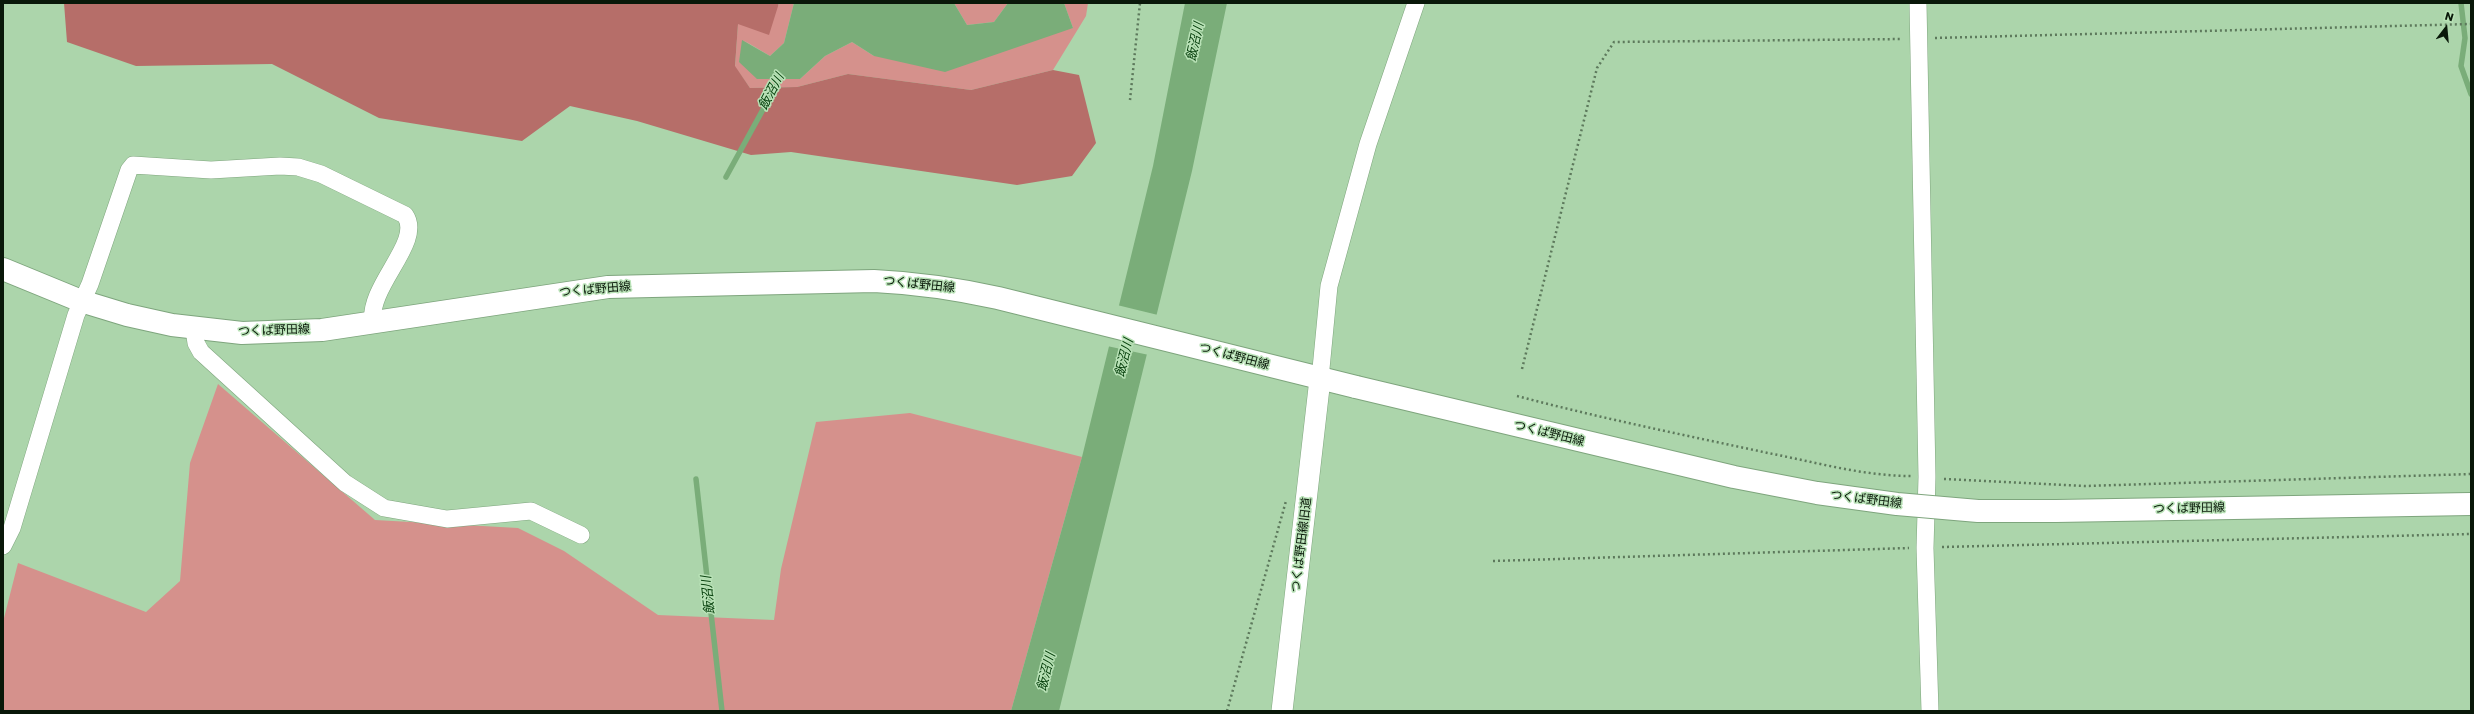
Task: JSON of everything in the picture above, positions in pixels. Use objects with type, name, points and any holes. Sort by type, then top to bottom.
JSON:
[{"type":"main road","name":"つくば野田線","points":[[3,269],[81,301],[149,321],[194,329],[242,333],[279,333],[373,322],[608,287],[874,281],[913,283],[953,288],[1157,337],[1320,379],[1734,477],[1817,493],[1897,504],[1978,511],[2056,512],[2471,504]]},
{"type":"street","points":[[1320,379],[1329,286],[1368,144],[1416,3]]},
{"type":"street","points":[[1918,3],[1926,476],[1925,548],[1930,711]]},
{"type":"street","points":[[3,546],[12,528],[81,301],[90,284],[129,170],[133,165],[211,170],[292,166],[321,174],[405,215],[410,221],[410,235],[373,304],[373,322]]},
{"type":"street","points":[[194,329],[196,343],[201,352],[345,483],[384,508],[447,519],[531,511],[581,535]]},
{"type":"street","name":"つくば野田線旧道","points":[[1282,711],[1320,379]]},
{"type":"path","points":[[1130,100],[1140,3]]},
{"type":"path","points":[[1517,396],[1605,419],[1888,476],[1926,476],[1962,481],[2085,486],[2471,474]]},
{"type":"path","points":[[1227,711],[1285,502],[1309,480]]},
{"type":"path","points":[[1493,561],[2471,534]]},
{"type":"shaded area","points":[[64,3],[779,3],[769,35],[738,24],[735,66],[750,88],[797,87],[848,74],[971,90],[1053,70],[1079,75],[1096,143],[1072,176],[1017,185],[791,152],[751,155],[637,121],[570,106],[522,141],[379,118],[272,64],[136,66],[67,42]]},
{"type":"shaded area","points":[[779,3],[794,3],[784,43],[770,56],[743,40],[800,79],[825,56],[852,42],[874,56],[1073,28],[1064,3],[1088,3],[1086,16],[1053,70],[971,90],[848,74],[797,87],[750,88],[735,67],[738,23],[779,5]]},
{"type":"shaded area","points":[[954,3],[1008,3],[994,22],[967,25]]},
{"type":"shaded area","points":[[218,384],[375,520],[518,528],[564,551],[658,615],[774,620],[781,569],[816,422],[910,413],[1082,457],[1011,711],[3,711],[3,622],[18,563],[146,612],[180,581],[190,463]]},
{"type":"water","points":[[794,3],[954,3],[967,25],[994,22],[1008,3],[1064,3],[1073,28],[945,72],[874,56],[852,42],[825,56],[800,79],[757,79],[739,62],[742,40],[770,56],[784,43]]},
{"type":"water","points":[[1185,3],[1227,3],[1192,171],[1059,711],[1011,711],[1082,457],[1153,166]]},
{"type":"pier","points":[[1117,305],[1158,315],[1149,355],[1107,346]]},
{"type":"waterway","points":[[2461,3],[2465,38],[2461,66],[2471,94]]},
{"type":"waterway","name":"飯沼川","points":[[726,177],[783,73]]},
{"type":"waterway","name":"飯沼川","points":[[696,479],[722,711]]}]
